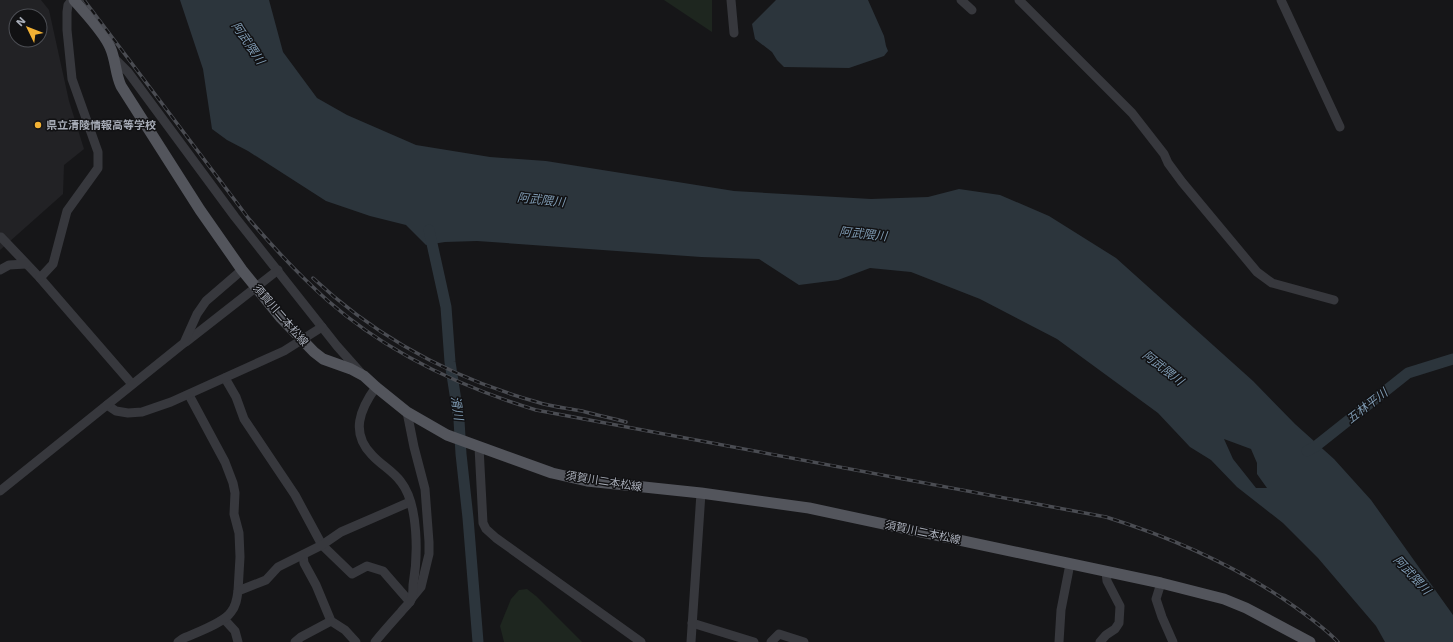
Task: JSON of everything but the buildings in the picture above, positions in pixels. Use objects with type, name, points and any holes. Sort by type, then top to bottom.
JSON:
[{"type":"main road","name":"須賀川二本松線","points":[[73,0],[106,40],[113,57],[118,79],[126,94],[200,210],[242,270],[272,308],[301,340],[323,358],[364,376],[407,412],[446,435],[552,473],[587,481],[701,493],[808,508],[1161,583],[1224,599],[1246,608],[1310,642]]},
{"type":"street","points":[[40,278],[53,264],[67,211],[98,168],[99,163],[98,152],[72,79],[67,30],[67,9],[73,0]]},
{"type":"street","points":[[731,0],[734,33]]},
{"type":"street","points":[[962,0],[972,10]]},
{"type":"street","points":[[1019,0],[1132,113],[1164,154],[1168,163],[1182,182],[1257,272],[1272,283],[1334,300]]},
{"type":"street","points":[[1280,0],[1340,127]]},
{"type":"street","points":[[113,57],[128,72],[231,212],[322,327],[364,376]]},
{"type":"street","points":[[1,237],[40,278],[132,384]]},
{"type":"street","points":[[0,270],[9,265],[26,264]]},
{"type":"street","points":[[184,343],[197,314],[206,301],[242,270]]},
{"type":"street","points":[[0,491],[132,384],[278,270]]},
{"type":"street","points":[[107,405],[116,411],[128,413],[142,412],[190,395],[284,351],[322,327]]},
{"type":"street","points":[[225,378],[236,397],[244,419],[295,495],[322,545],[352,574],[367,566],[383,572],[410,601]]},
{"type":"street","points":[[376,387],[362,409],[359,420],[360,434],[363,444],[372,456],[401,480],[410,502],[416,526],[416,571],[410,601]]},
{"type":"street","points":[[178,642],[224,619],[231,613],[236,604],[240,557],[239,534],[234,514],[235,494],[233,483],[225,462],[190,395]]},
{"type":"street","points":[[378,641],[421,587],[429,554],[425,489],[407,412]]},
{"type":"street","points":[[477,446],[483,523],[486,529],[496,538],[641,642]]},
{"type":"street","points":[[691,642],[701,493]]},
{"type":"street","points":[[238,591],[266,580],[278,567],[303,556],[342,532],[410,502]]},
{"type":"street","points":[[303,556],[304,563],[316,585],[331,621],[345,630],[356,642]]},
{"type":"street","points":[[1059,642],[1061,610],[1070,564]]},
{"type":"street","points":[[1100,642],[1106,635],[1115,629],[1119,623],[1120,606],[1107,580],[1106,572]]},
{"type":"street","points":[[1161,583],[1156,599],[1173,642]]},
{"type":"street","points":[[224,619],[235,631],[238,642]]},
{"type":"street","points":[[295,642],[301,637],[331,621]]},
{"type":"street","points":[[692,622],[754,642]]},
{"type":"street","points":[[771,642],[780,634],[804,642]]},
{"type":"shaded area","name":"県立清陵情報高等学校","points":[[0,0],[41,0],[47,8],[8,8],[8,48],[48,48],[48,9],[49,10],[69,101],[84,149],[64,165],[63,194],[0,250]]},
{"type":"shaded area","points":[[664,0],[712,0],[712,32]]},
{"type":"shaded area","points":[[527,589],[536,596],[582,642],[504,642],[500,626],[511,599],[519,590]]},
{"type":"water","name":"阿武隈川","points":[[180,0],[269,0],[283,52],[317,98],[347,115],[416,145],[490,157],[546,161],[734,191],[871,199],[928,197],[959,189],[1000,195],[1049,216],[1116,258],[1253,381],[1295,424],[1334,459],[1371,500],[1453,615],[1453,642],[1385,642],[1376,626],[1318,558],[1283,523],[1237,487],[1211,460],[1190,447],[1158,413],[1057,339],[980,299],[911,272],[870,268],[838,280],[799,285],[759,259],[701,257],[477,241],[445,242],[426,245],[406,225],[370,216],[326,201],[248,151],[227,140],[212,129],[203,69]],"holes":[[[1224,439],[1251,449],[1257,463],[1257,474],[1267,488],[1256,488],[1233,459]]]},
{"type":"water","points":[[776,0],[868,0],[884,36],[888,51],[884,56],[849,68],[784,67],[772,52],[755,39],[752,24]]},
{"type":"waterway","name":"滑川","points":[[429,230],[446,307],[450,362],[459,420],[478,642]]},
{"type":"waterway","name":"五林平川","points":[[1307,451],[1316,446],[1408,373],[1453,359]]},
{"type":"railway","points":[[84,0],[249,219],[296,271],[350,319],[399,352],[426,366],[452,379],[508,401],[536,410],[1106,517],[1156,534],[1204,554],[1227,566],[1273,592],[1295,607],[1323,628],[1338,642]]},
{"type":"railway","points":[[313,278],[363,319],[417,354],[446,368],[475,381],[543,404],[582,411],[626,422]]},
{"type":"place","name":"県立清陵情報高等学校","points":[[38,125]]}]
